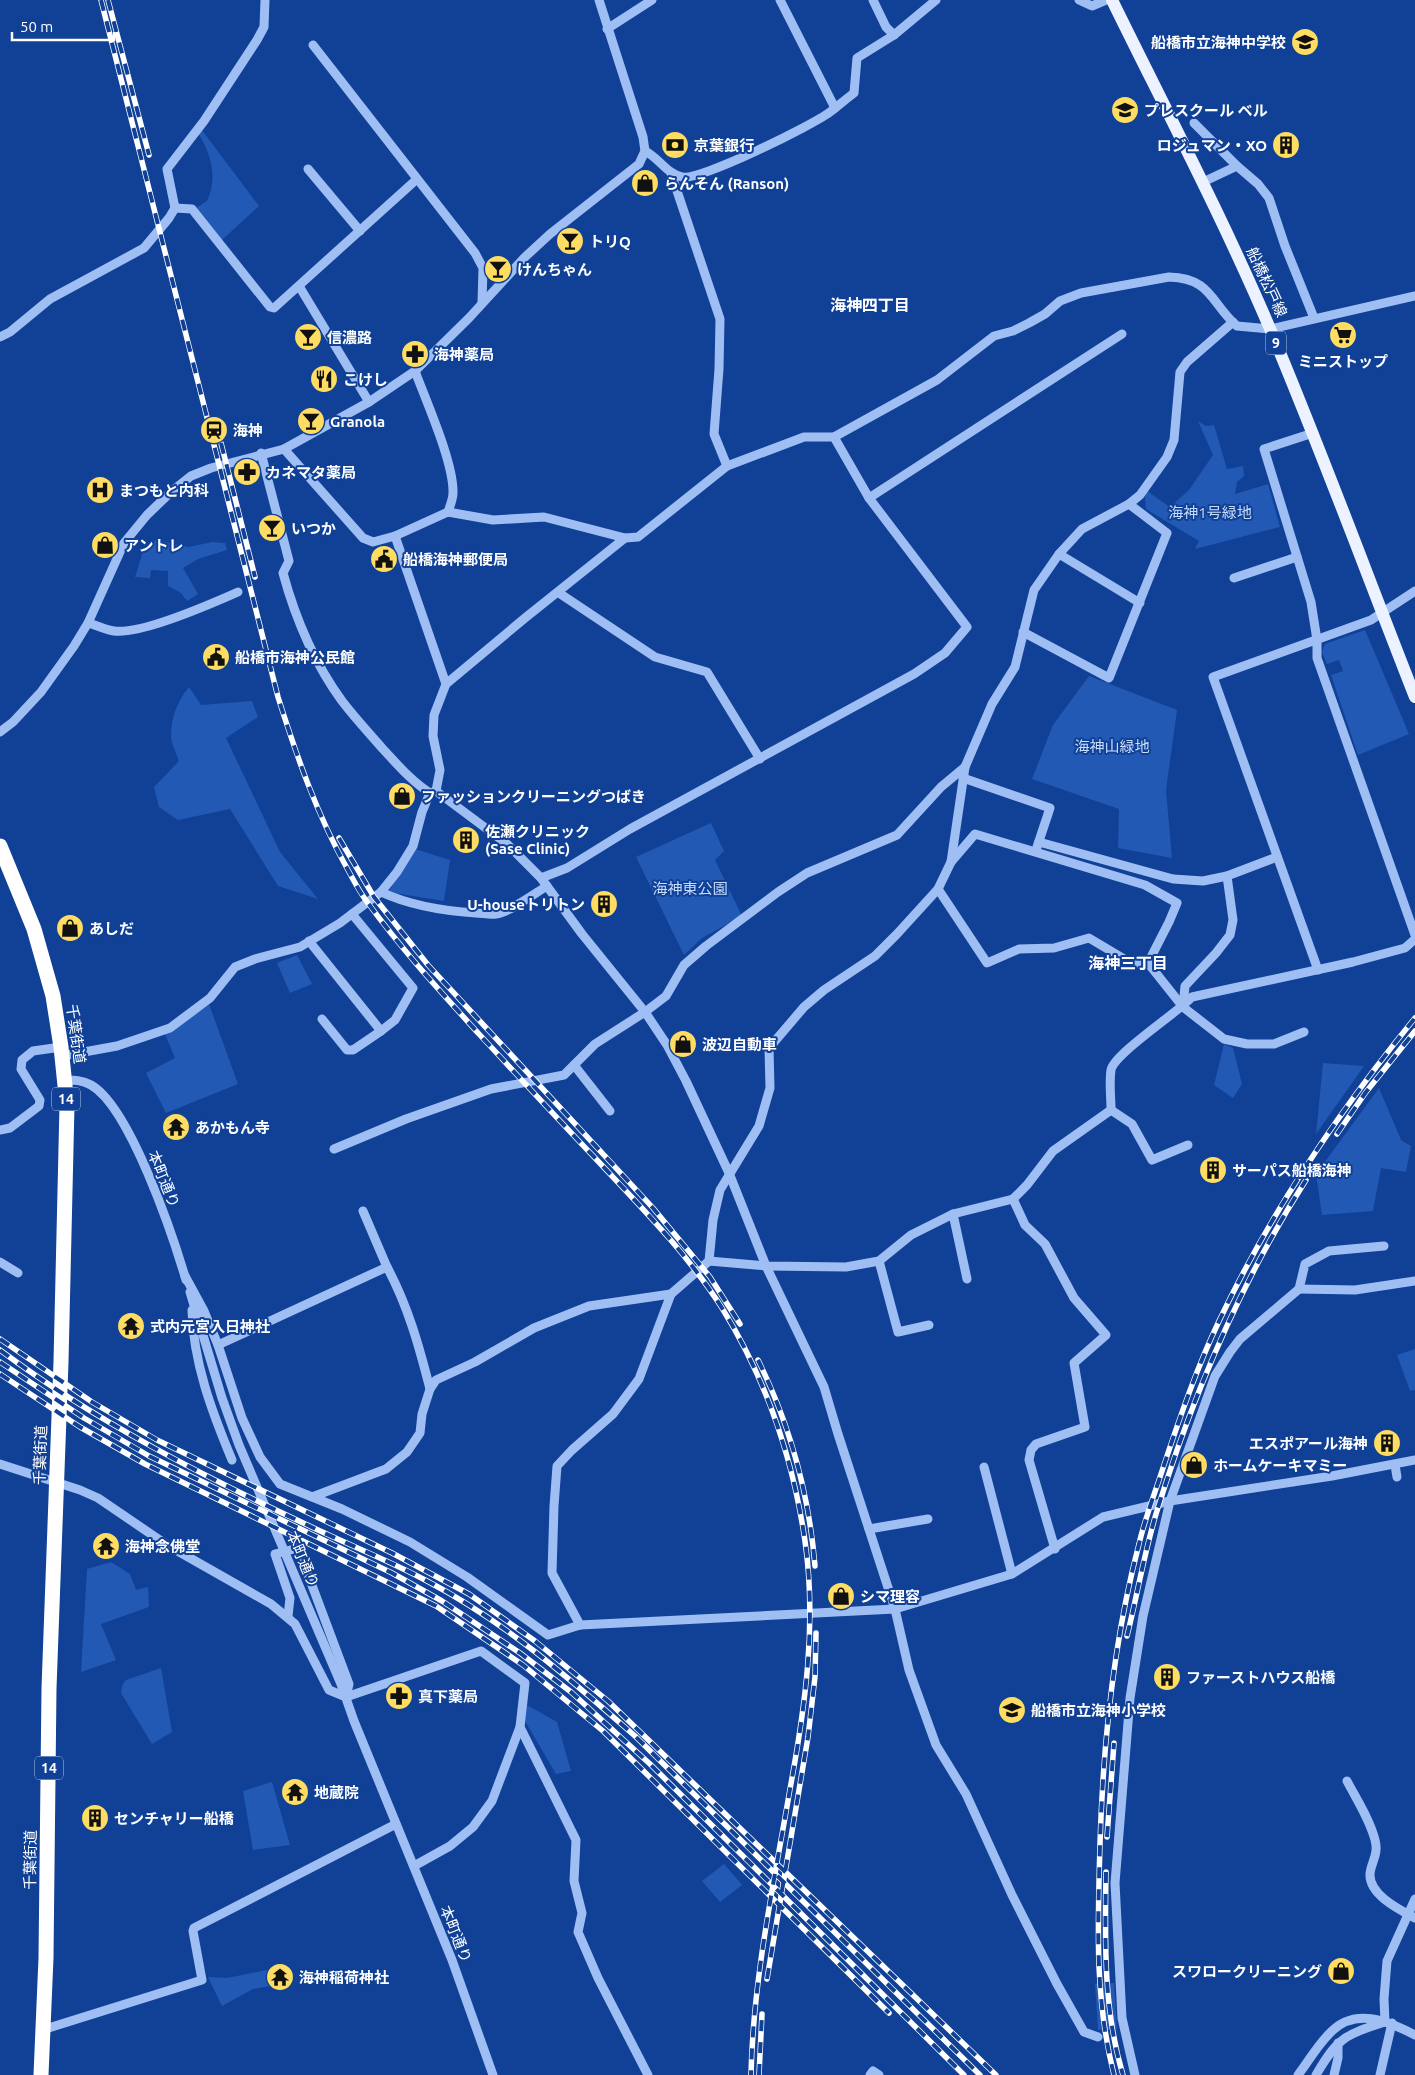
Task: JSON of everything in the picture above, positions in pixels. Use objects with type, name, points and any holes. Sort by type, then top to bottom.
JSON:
[{"type":"highway","name":"千葉街道","points":[[0,846],[39,945],[53,996],[65,1080],[61,1362],[55,1506],[46,1958],[41,2075]]},
{"type":"main road","name":"船橋松戸線","points":[[1112,0],[1203,182],[1270,329],[1314,433],[1415,697]]},
{"type":"street","points":[[0,337],[10,332],[50,299],[144,248],[169,218],[175,208],[167,169],[204,121],[260,34],[264,27],[265,0]]},
{"type":"street","points":[[0,732],[13,722],[41,692],[88,623],[124,543],[147,515],[191,476],[211,468],[284,448],[369,402],[415,371],[482,304],[525,257],[550,234],[636,168],[643,159],[645,151],[599,0]]},
{"type":"street","points":[[607,29],[652,0]]},
{"type":"street","points":[[780,0],[835,108]]},
{"type":"street","points":[[872,0],[886,27],[894,35]]},
{"type":"street","points":[[671,173],[684,178],[710,171],[748,155],[830,113],[854,93],[857,58],[894,35],[936,0]]},
{"type":"street","points":[[1079,0],[1092,6],[1106,0]]},
{"type":"street","points":[[313,45],[475,253],[483,268],[482,304]]},
{"type":"street","points":[[1194,123],[1258,184],[1269,198],[1285,246],[1314,318]]},
{"type":"street","points":[[645,151],[655,156],[671,173],[720,318],[719,369],[714,434],[727,466]]},
{"type":"street","points":[[1203,182],[1237,166]]},
{"type":"street","points":[[308,169],[360,231]]},
{"type":"street","points":[[175,208],[186,207],[192,209],[270,307],[277,306],[417,179]]},
{"type":"street","points":[[284,448],[363,538],[373,542],[395,536],[448,512],[494,520],[544,517],[625,538],[638,537],[727,466],[804,437],[834,437],[937,380],[994,336],[1013,331],[1030,323],[1060,301],[1081,293],[1169,277],[1181,277],[1208,290],[1237,326],[1270,329],[1415,296]]},
{"type":"street","points":[[299,286],[369,402]]},
{"type":"street","points":[[951,862],[966,766],[992,704],[1015,668],[1034,590],[1060,554],[1082,529],[1129,504],[1140,495],[1167,457],[1174,440],[1180,372],[1187,362],[1233,322]]},
{"type":"street","points":[[869,498],[1122,334]]},
{"type":"street","points":[[415,371],[446,457],[451,478],[453,494],[448,512]]},
{"type":"street","points":[[1314,433],[1264,449],[1311,602],[1317,640],[1317,658],[1415,935]]},
{"type":"street","points":[[541,878],[567,868],[630,829],[914,674],[945,653],[966,627],[869,498],[834,437]]},
{"type":"street","points":[[261,453],[289,561],[283,573],[290,597],[323,671],[342,700],[391,758],[433,792],[507,844],[541,878],[582,934],[645,1012],[667,1045],[729,1173],[766,1266],[824,1386],[895,1609],[909,1670],[936,1745],[966,1794],[1012,1895],[1057,1984],[1084,2032],[1098,2037]]},
{"type":"street","points":[[1023,632],[1109,678],[1167,533],[1129,504]]},
{"type":"street","points":[[395,536],[446,684]]},
{"type":"street","points":[[0,1130],[10,1128],[39,1106],[40,1100],[20,1069],[22,1060],[26,1055],[33,1051],[61,1052],[117,1046],[170,1028],[210,998],[235,967],[255,959],[300,947],[340,924],[381,892],[397,872],[413,846],[422,812],[433,792],[440,770],[433,736],[434,715],[446,684],[625,538]]},
{"type":"street","points":[[1060,554],[1140,603]]},
{"type":"street","points":[[1234,578],[1297,557]]},
{"type":"street","points":[[1318,970],[1212,677],[1371,620],[1415,591]]},
{"type":"street","points":[[88,623],[113,631],[134,630],[208,606],[238,592]]},
{"type":"street","points":[[559,593],[655,657],[707,672],[760,759]]},
{"type":"street","points":[[334,1149],[430,1110],[491,1089],[564,1074],[595,1044],[666,996],[684,965],[713,941],[778,892],[807,873],[897,835],[941,787],[966,766]]},
{"type":"street","points":[[963,778],[1050,808],[1035,852]]},
{"type":"street","points":[[580,1625],[552,1574],[557,1466],[572,1450],[613,1414],[639,1380],[671,1294],[709,1261],[713,1220],[720,1190],[759,1126],[770,1088],[769,1048],[804,1007],[824,990],[875,956],[938,889],[951,862],[975,834],[1145,885],[1177,903],[1148,963]]},
{"type":"street","points":[[1039,842],[1173,879],[1203,880],[1227,876],[1277,857]]},
{"type":"street","points":[[1183,1007],[1185,986],[1230,935],[1233,920],[1227,876]]},
{"type":"street","points":[[381,892],[393,898],[424,906],[459,912],[497,914],[518,904],[547,886]]},
{"type":"street","points":[[938,889],[987,963],[1019,949],[1054,948],[1089,938],[1131,964],[1148,963]]},
{"type":"street","points":[[322,1019],[347,1050],[353,1050],[396,1020],[413,988],[352,914]]},
{"type":"street","points":[[1111,1110],[1111,1069],[1122,1055],[1183,1007],[1192,997],[1318,970],[1405,948],[1415,939]]},
{"type":"street","points":[[309,941],[381,1031]]},
{"type":"street","points":[[1148,963],[1183,1007],[1224,1038],[1247,1044],[1274,1044],[1304,1032]]},
{"type":"street","points":[[574,1065],[610,1110]]},
{"type":"street","name":"本町通り","points":[[65,1080],[76,1080],[91,1085],[105,1098],[136,1148],[149,1175],[185,1276],[222,1398],[239,1445],[341,1684],[459,1979],[493,2075]]},
{"type":"street","points":[[1111,1110],[1132,1124],[1152,1160],[1188,1145]]},
{"type":"street","points":[[709,1261],[766,1266],[846,1267],[879,1261],[911,1234],[953,1214],[1013,1199],[1027,1185],[1053,1151],[1111,1110]]},
{"type":"street","points":[[1013,1199],[1025,1225],[1045,1244],[1074,1298],[1106,1335],[1074,1363],[1085,1427],[1036,1444],[1031,1450],[1029,1460],[1055,1549]]},
{"type":"street","points":[[363,1211],[387,1267],[399,1289],[414,1329],[430,1388]]},
{"type":"street","points":[[953,1214],[967,1279]]},
{"type":"street","points":[[1135,2075],[1122,2018],[1115,1883],[1130,1698],[1142,1616],[1170,1501],[1221,1365],[1240,1339],[1298,1289],[1305,1264],[1323,1252],[1384,1246]]},
{"type":"street","points":[[879,1261],[898,1332],[929,1325]]},
{"type":"street","points":[[0,1262],[18,1273]]},
{"type":"street","points":[[218,1344],[387,1267]]},
{"type":"street","points":[[185,1276],[204,1311],[218,1344],[242,1418],[260,1457],[280,1484],[342,1509],[410,1542],[467,1577],[548,1635],[580,1625],[895,1609],[1012,1574],[1055,1549],[1103,1517],[1170,1501],[1256,1489],[1415,1460]]},
{"type":"street","points":[[1298,1289],[1355,1290],[1415,1281]]},
{"type":"street","points":[[312,1497],[386,1469],[406,1452],[420,1434],[422,1414],[430,1388],[436,1380],[475,1362],[534,1328],[589,1306],[671,1294]]},
{"type":"street","points":[[192,1298],[192,1336],[210,1405],[232,1460]]},
{"type":"street","points":[[0,1464],[82,1490],[98,1498],[167,1546],[272,1604],[296,1624],[329,1690],[346,1697],[481,1651],[525,1683],[520,1727],[492,1801],[473,1827],[450,1846],[414,1866]]},
{"type":"street","points":[[1395,1465],[1397,1477]]},
{"type":"street","points":[[984,1467],[1012,1574]]},
{"type":"street","points":[[869,1529],[928,1519]]},
{"type":"street","points":[[288,1616],[290,1598],[275,1554],[298,1548],[349,1684],[346,1697]]},
{"type":"street","points":[[520,1727],[576,1840],[574,1881],[582,1913],[578,1932],[598,1978],[648,2075]]},
{"type":"street","points":[[1347,1781],[1376,1843],[1376,1853],[1370,1873],[1376,1891],[1411,1916]]},
{"type":"street","points":[[42,2030],[202,1980],[194,1928],[396,1824]]},
{"type":"street","points":[[1380,2075],[1388,2022],[1384,2000],[1387,1961],[1411,1916],[1415,1899]]},
{"type":"street","points":[[1298,2075],[1329,2033],[1340,2025],[1371,2017],[1388,2022],[1415,2035]]},
{"type":"street","points":[[1316,2075],[1327,2056],[1348,2035],[1388,2022]]},
{"type":"street","points":[[1334,2075],[1338,2058],[1338,2043]]},
{"type":"street","points":[[870,2075],[873,2071],[879,2075]]},
{"type":"green space","points":[[201,129],[259,206],[222,240],[196,208],[207,201],[212,183],[212,166],[198,133]]},
{"type":"green space","name":"海神1号緑地","points":[[1198,421],[1206,426],[1214,425],[1227,469],[1243,466],[1244,476],[1237,482],[1235,494],[1268,484],[1280,527],[1195,549],[1199,541],[1146,509],[1145,497],[1147,491],[1170,507],[1189,490],[1213,455]]},
{"type":"green space","points":[[155,540],[189,547],[212,542],[225,543],[227,550],[198,559],[183,568],[198,594],[187,601],[181,593],[168,586],[168,571],[151,570],[150,578],[135,577],[145,545],[151,547]]},
{"type":"green space","points":[[1365,630],[1409,734],[1358,755],[1331,675],[1343,671],[1339,660],[1327,664],[1322,652],[1325,644]]},
{"type":"green space","name":"海神山緑地","points":[[1089,676],[1177,710],[1166,790],[1172,858],[1118,848],[1119,809],[1032,779],[1053,725]]},
{"type":"green space","points":[[189,687],[201,705],[252,701],[258,717],[226,738],[280,852],[318,899],[278,886],[230,809],[178,820],[159,807],[154,787],[179,761],[172,741],[171,728],[176,709]]},
{"type":"green space","name":"海神東公園","points":[[711,823],[724,851],[715,860],[742,916],[702,938],[684,955],[636,857]]},
{"type":"green space","points":[[415,849],[450,860],[444,901],[388,892]]},
{"type":"green space","points":[[297,955],[312,984],[290,993],[277,963]]},
{"type":"green space","points":[[209,1004],[238,1084],[166,1113],[146,1073],[175,1058],[165,1034]]},
{"type":"green space","points":[[1224,1044],[1233,1048],[1242,1084],[1233,1098],[1214,1085]]},
{"type":"green space","points":[[1323,1063],[1364,1066],[1316,1134]]},
{"type":"green space","points":[[1379,1088],[1401,1140],[1411,1146],[1406,1172],[1381,1168],[1373,1211],[1322,1215],[1316,1174]]},
{"type":"green space","points":[[1415,1349],[1415,1390],[1410,1391],[1397,1355]]},
{"type":"green space","points":[[111,1562],[130,1574],[136,1590],[148,1587],[149,1607],[101,1624],[116,1660],[81,1672],[87,1569]]},
{"type":"green space","points":[[161,1668],[172,1732],[152,1744],[121,1693],[126,1680]]},
{"type":"green space","points":[[527,1705],[557,1722],[571,1771],[556,1774],[525,1721]]},
{"type":"green space","points":[[272,1782],[290,1845],[253,1850],[243,1791]]},
{"type":"green space","points":[[724,1864],[742,1885],[720,1902],[702,1881]]},
{"type":"green space","points":[[272,1969],[276,1985],[253,1989],[222,2006],[208,1977],[227,1978]]},
{"type":"green space","points":[[1114,1983],[1117,2029],[1098,2030],[1095,1984]]},
{"type":"railway","points":[[101,0],[278,697],[300,764],[317,807],[362,895],[408,954],[479,1034],[662,1230],[694,1268],[738,1335],[776,1420],[793,1480],[805,1541],[810,1603],[808,1666],[805,1697],[760,1967],[751,2075]]},
{"type":"railway","points":[[108,0],[149,155]]},
{"type":"railway","points":[[221,443],[255,577]]},
{"type":"railway","points":[[339,838],[374,897],[428,965],[653,1208],[710,1277],[740,1324]]},
{"type":"railway","points":[[1114,2075],[1103,2016],[1099,1959],[1104,1768],[1116,1654],[1130,1580],[1144,1525],[1196,1374],[1240,1279],[1309,1162],[1360,1089],[1415,1018]]},
{"type":"railway","points":[[1337,1134],[1366,1092],[1415,1031]]},
{"type":"railway","points":[[1127,1636],[1156,1514],[1185,1427],[1239,1300],[1282,1219],[1306,1180]]},
{"type":"railway","points":[[0,1339],[92,1402],[157,1440],[392,1553],[469,1594],[535,1641],[608,1701],[996,2075]]},
{"type":"railway","points":[[0,1350],[75,1402],[154,1448],[276,1510],[414,1574],[483,1614],[536,1652],[635,1736],[980,2075]]},
{"type":"railway","points":[[758,1360],[780,1409],[796,1460],[808,1513],[815,1566]]},
{"type":"railway","points":[[0,1362],[84,1418],[149,1456],[392,1573],[442,1601],[520,1653],[571,1692],[650,1764],[964,2075]]},
{"type":"railway","points":[[0,1374],[80,1427],[145,1464],[436,1606],[523,1665],[603,1731],[889,2013]]},
{"type":"railway","points":[[767,1979],[808,1737],[815,1677],[816,1633]]},
{"type":"railway","points":[[1107,1837],[1114,1743]]},
{"type":"railway","points":[[1106,1872],[1106,1949],[1109,2000],[1116,2050],[1123,2075]]},
{"type":"railway","points":[[759,2075],[762,2014]]},
{"type":"place","name":"船橋市立海神中学校","points":[[1305,42]]},
{"type":"place","name":"プレスクール ベル","points":[[1125,110]]},
{"type":"place","name":"京葉銀行","points":[[675,145]]},
{"type":"place","name":"ロジュマン・XO","points":[[1286,145]]},
{"type":"place","name":"らんそん (Ranson)","points":[[645,183]]},
{"type":"place","name":"トリQ","points":[[570,241]]},
{"type":"place","name":"けんちゃん","points":[[498,269]]},
{"type":"place","name":"ミニストップ","points":[[1343,335]]},
{"type":"place","name":"信濃路","points":[[308,337]]},
{"type":"place","name":"海神薬局","points":[[415,354]]},
{"type":"place","name":"こけし","points":[[324,379]]},
{"type":"place","name":"Granola","points":[[311,421]]},
{"type":"place","name":"海神","points":[[214,430]]},
{"type":"place","name":"カネマタ薬局","points":[[247,472]]},
{"type":"place","name":"まつもと内科","points":[[100,490]]},
{"type":"place","name":"いつか","points":[[272,528]]},
{"type":"place","name":"アントレ","points":[[105,545]]},
{"type":"place","name":"船橋海神郵便局","points":[[384,559]]},
{"type":"place","name":"船橋市海神公民館","points":[[216,657]]},
{"type":"place","name":"ファッションクリーニングつばき","points":[[402,796]]},
{"type":"place","name":"佐瀬クリニック (Sase Clinic)","points":[[466,840]]},
{"type":"place","name":"U-houseトリトン","points":[[604,904]]},
{"type":"place","name":"あしだ","points":[[70,928]]},
{"type":"place","name":"波辺自動車","points":[[683,1044]]},
{"type":"place","name":"あかもん寺","points":[[176,1127]]},
{"type":"place","name":"サーパス船橋海神","points":[[1213,1170]]},
{"type":"place","name":"式内元宮入日神社","points":[[131,1326]]},
{"type":"place","name":"エスポアール海神","points":[[1387,1443]]},
{"type":"place","name":"ホームケーキマミー","points":[[1194,1465]]},
{"type":"place","name":"海神念佛堂","points":[[106,1546]]},
{"type":"place","name":"シマ理容","points":[[841,1596]]},
{"type":"place","name":"ファーストハウス船橋","points":[[1167,1677]]},
{"type":"place","name":"真下薬局","points":[[399,1696]]},
{"type":"place","name":"船橋市立海神小学校","points":[[1012,1710]]},
{"type":"place","name":"地蔵院","points":[[295,1792]]},
{"type":"place","name":"センチャリー船橋","points":[[95,1818]]},
{"type":"place","name":"スワロークリーニング","points":[[1341,1971]]},
{"type":"place","name":"海神稲荷神社","points":[[280,1977]]},
{"type":"district","name":"海神四丁目","points":[[870,305]]},
{"type":"district","name":"海神三丁目","points":[[1128,963]]}]
